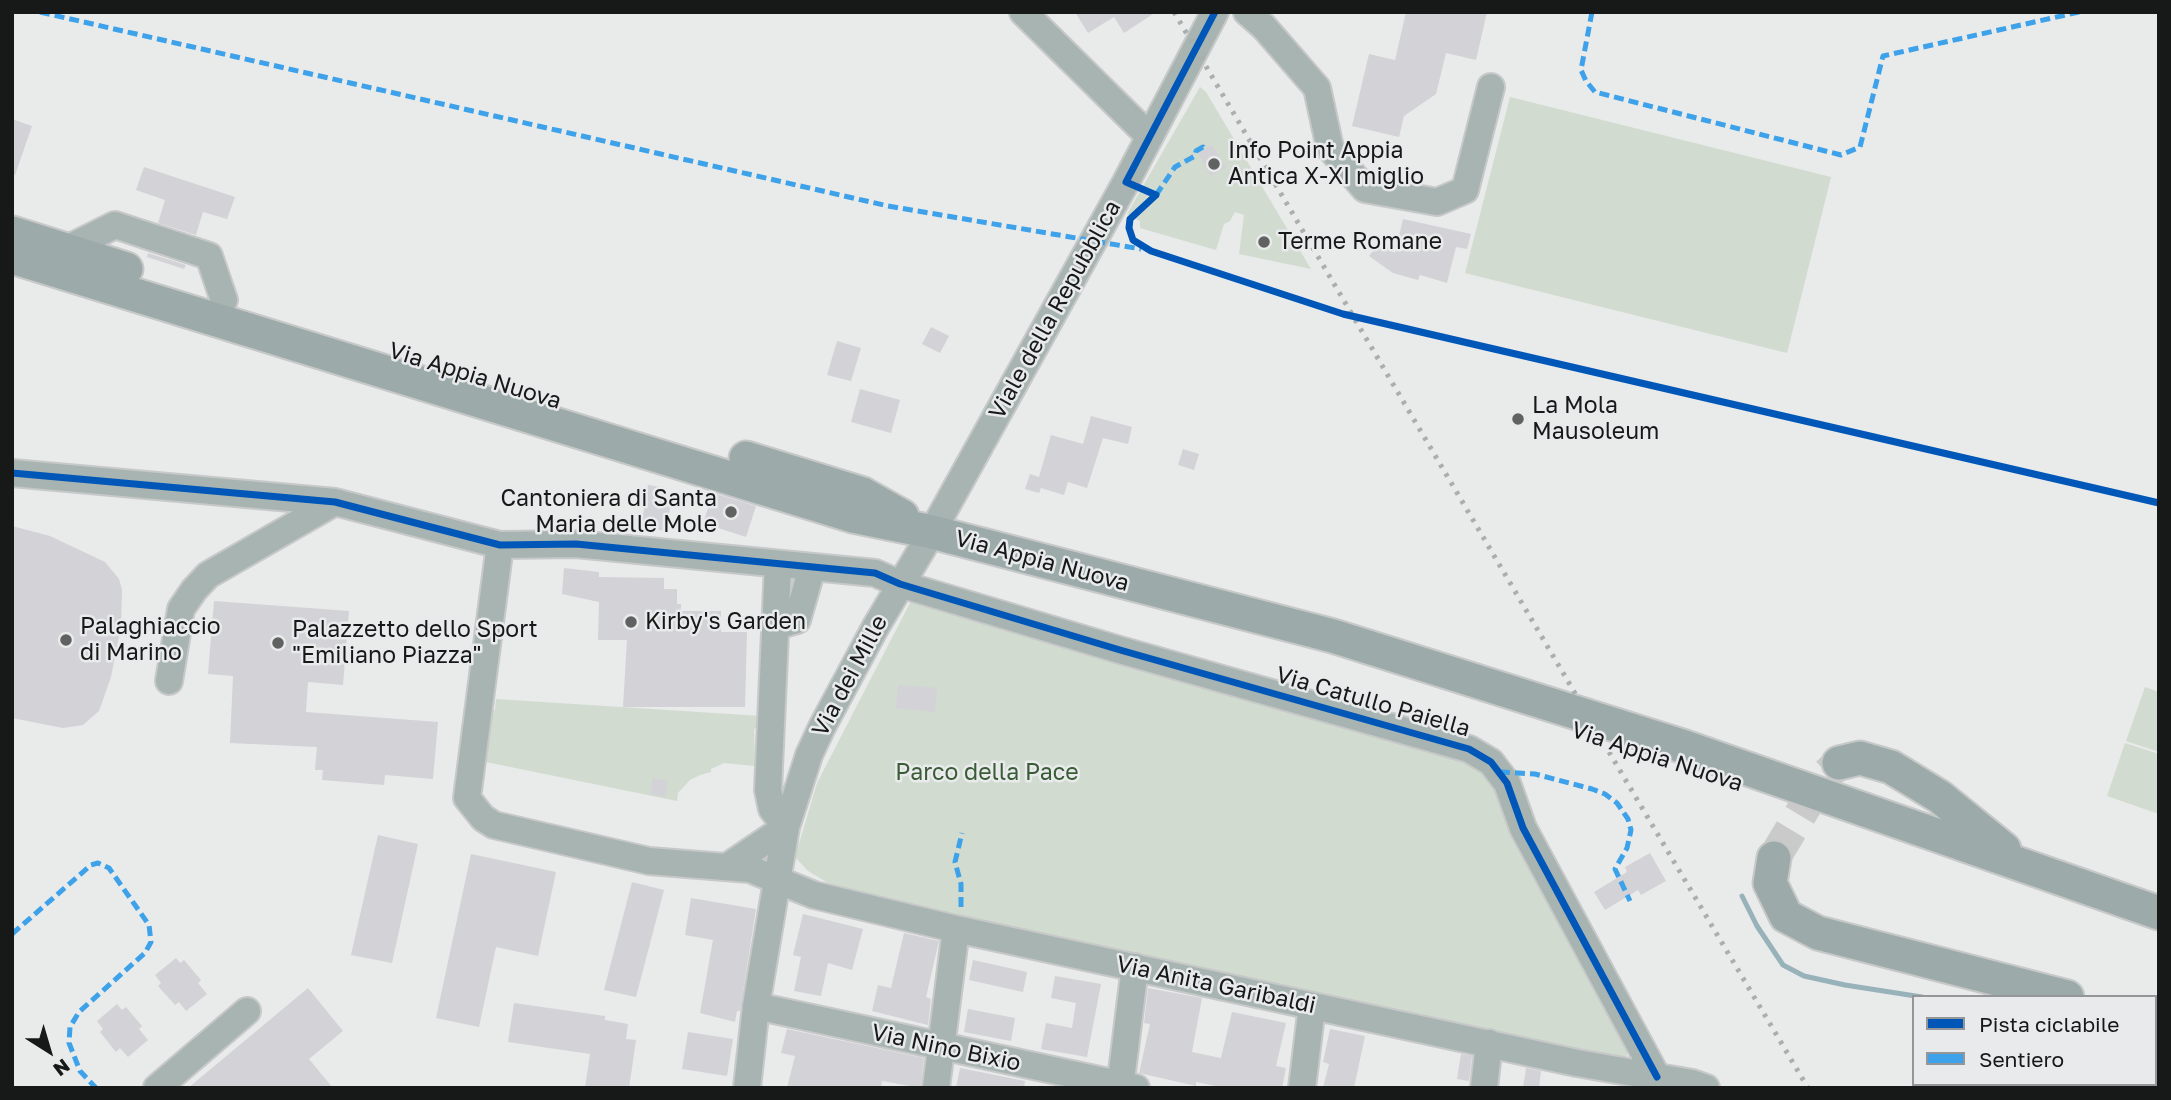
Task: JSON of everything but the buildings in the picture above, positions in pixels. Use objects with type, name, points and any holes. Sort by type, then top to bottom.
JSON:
[{"type":"main road","name":"Via Appia Nuova","points":[[12,233],[863,494],[932,532]]},
{"type":"main road","name":"Via Appia Nuova","points":[[12,257],[853,516],[932,532],[1346,640],[1685,747],[2159,913]]},
{"type":"main road","name":"Via Appia Nuova","points":[[1152,590],[1328,655],[1677,762],[2159,933]]},
{"type":"main road","points":[[1839,763],[1860,758],[1891,767],[1940,797],[2023,864]]},
{"type":"main road","points":[[1774,858],[1770,883],[1786,916],[1818,933],[2059,995]]},
{"type":"street","points":[[1023,12],[1149,136]]},
{"type":"street","name":"Viale della Repubblica","points":[[932,532],[1120,194],[1215,12]]},
{"type":"street","points":[[1247,12],[1265,27],[1317,88],[1330,148],[1365,189],[1437,202],[1465,190],[1491,87]]},
{"type":"street","name":"Via Catullo Paiella","points":[[12,473],[335,502],[499,545],[576,544],[875,573],[1120,650],[1469,749],[1492,762],[1507,783],[1523,828],[1657,1077]]},
{"type":"street","points":[[256,495],[268,515],[272,539]]},
{"type":"street","points":[[169,681],[181,609],[194,590],[208,575],[335,502]]},
{"type":"street","points":[[875,573],[932,532]]},
{"type":"street","name":"Via dei Mille","points":[[747,1088],[756,1006],[786,827],[809,755],[900,583],[932,532]]},
{"type":"street","name":"Via Anita Garibaldi","points":[[499,545],[467,799],[494,825],[649,861],[750,869],[814,895],[956,929],[1577,1063],[1657,1077]]},
{"type":"street","points":[[727,867],[786,827],[772,809],[768,790],[778,565]]},
{"type":"street","points":[[776,626],[797,620],[812,568]]},
{"type":"street","points":[[936,1088],[956,929]]},
{"type":"street","points":[[1125,1087],[1135,967]]},
{"type":"street","name":"Via Nino Bixio","points":[[756,1006],[1125,1087]]},
{"type":"street","points":[[1302,1088],[1312,1006]]},
{"type":"street","points":[[157,1088],[247,1011]]},
{"type":"street","points":[[1484,1088],[1489,1043]]},
{"type":"street","points":[[1657,1077],[1706,1088]]},
{"type":"green space","points":[[1200,87],[1206,92],[1311,269],[1239,254],[1244,215],[1235,212],[1230,221],[1224,224],[1216,250],[1140,228],[1140,221],[1127,214]]},
{"type":"green space","points":[[1510,97],[1831,177],[1787,353],[1465,273]]},
{"type":"green space","name":"Parco della Pace","points":[[912,599],[1477,766],[1501,800],[1512,839],[1627,1046],[1627,1056],[1614,1059],[867,895],[828,883],[808,871],[795,857],[817,783]]},
{"type":"green space","points":[[2145,687],[2159,692],[2159,752],[2126,741]]},
{"type":"green space","points":[[496,699],[761,716],[760,727],[754,729],[755,766],[724,763],[711,769],[711,772],[690,780],[678,793],[677,801],[486,762],[491,711],[495,710]]},
{"type":"green space","points":[[2125,743],[2159,754],[2159,814],[2107,796]]},
{"type":"waterway","points":[[1742,896],[1757,926],[1783,965],[1804,976],[1912,995]]},
{"type":"tunnel","points":[[1774,858],[1821,780],[1839,763]]},
{"type":"railway","points":[[1174,12],[1579,700]]},
{"type":"railway","points":[[1609,752],[1808,1088]]},
{"type":"marked path","points":[[40,12],[888,206],[1141,249]]},
{"type":"marked path","points":[[1592,12],[1581,70],[1595,92],[1841,155],[1860,147],[1883,56],[2079,12]]},
{"type":"marked path","points":[[1156,195],[1175,167],[1195,156],[1196,151],[1203,147],[1204,149]]},
{"type":"marked path","points":[[1500,772],[1535,774],[1592,789],[1617,803],[1628,819],[1631,830],[1627,848],[1615,869],[1630,901]]},
{"type":"marked path","points":[[961,907],[961,884],[955,862],[962,833]]},
{"type":"marked path","points":[[12,934],[91,865],[98,863],[109,868],[149,925],[151,942],[145,953],[79,1012],[70,1027],[69,1043],[80,1071],[96,1088]]},
{"type":"cycle path","points":[[1215,12],[1126,182],[1156,195],[1130,219],[1129,228],[1133,240],[1151,251],[1343,314],[2159,503]]},
{"type":"cycle path","points":[[12,473],[335,502],[500,545],[576,544],[875,573],[900,584],[1120,650],[1469,749],[1491,762],[1507,783],[1523,828],[1657,1077]]},
{"type":"place","name":"Info Point Appia Antica X-XI miglio","points":[[1214,164]]},
{"type":"place","name":"Terme Romane","points":[[1264,242]]},
{"type":"place","name":"La Mola Mausoleum","points":[[1518,419]]},
{"type":"place","name":"Cantoniera di Santa Maria delle Mole","points":[[731,512]]},
{"type":"place","name":"Kirby's Garden","points":[[631,622]]},
{"type":"place","name":"Palaghiaccio di Marino","points":[[66,640]]},
{"type":"place","name":"Palazzetto dello Sport \"Emiliano Piazza\"","points":[[278,643]]}]
